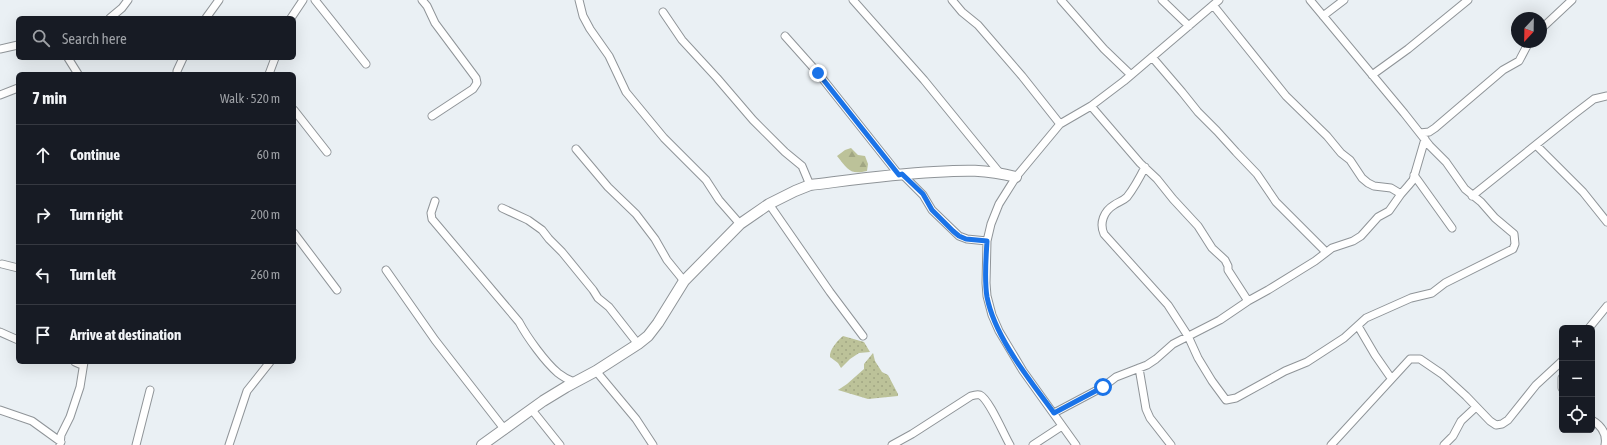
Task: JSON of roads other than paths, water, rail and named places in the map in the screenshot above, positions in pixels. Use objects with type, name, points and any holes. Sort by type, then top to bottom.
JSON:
[{"type":"street","points":[[112,16],[122,8],[128,0]]},
{"type":"street","points":[[207,16],[219,0]]},
{"type":"street","points":[[292,16],[303,0]]},
{"type":"street","points":[[315,0],[366,64]]},
{"type":"street","points":[[422,0],[427,6],[435,23],[476,78],[476,83],[473,88],[432,116]]},
{"type":"street","points":[[580,0],[583,16],[590,29],[609,56],[626,92],[664,138],[706,180],[719,200],[740,224]]},
{"type":"street","points":[[853,0],[924,80],[999,172]]},
{"type":"street","points":[[952,0],[962,12],[978,25],[1022,76],[1060,124]]},
{"type":"street","points":[[1061,0],[1104,49],[1130,74]]},
{"type":"street","points":[[1162,0],[1189,26]]},
{"type":"street","points":[[1076,445],[1024,371],[999,331],[992,315],[987,296],[986,283],[987,241],[994,214],[1016,177],[1060,124],[1091,106],[1219,0]]},
{"type":"street","points":[[1145,167],[1127,196],[1106,212],[1101,228],[1104,234],[1168,305],[1212,381],[1223,397],[1230,400],[1307,362],[1344,338],[1366,318],[1415,296],[1432,293],[1445,283],[1513,249],[1515,244],[1514,234],[1495,218],[1481,202],[1465,190],[1446,162],[1430,146],[1310,0]]},
{"type":"street","points":[[1323,16],[1344,0]]},
{"type":"street","points":[[1372,75],[1408,49],[1468,0]]},
{"type":"street","points":[[1547,23],[1572,0]]},
{"type":"street","points":[[1213,5],[1286,96],[1327,136],[1341,153],[1350,160],[1362,178],[1374,186],[1391,188],[1401,194]]},
{"type":"street","points":[[663,12],[682,40],[753,120],[785,152],[802,166],[810,185]]},
{"type":"street","points":[[785,36],[818,73],[900,175],[923,194],[932,210],[959,236],[966,239],[987,241]]},
{"type":"street","points":[[0,50],[16,46]]},
{"type":"street","points":[[1054,413],[1103,387],[1116,377],[1139,368],[1156,359],[1173,344],[1187,339],[1220,320],[1248,301],[1315,262],[1332,248],[1353,241],[1360,236],[1378,217],[1389,211],[1408,186],[1414,175],[1422,136],[1435,128],[1504,70],[1519,61],[1526,48]]},
{"type":"street","points":[[1152,57],[1198,112],[1217,130],[1257,174],[1276,202],[1326,252]]},
{"type":"street","points":[[69,60],[77,72]]},
{"type":"street","points":[[176,72],[182,60]]},
{"type":"street","points":[[270,72],[274,60]]},
{"type":"street","points":[[0,94],[16,89]]},
{"type":"street","points":[[1472,196],[1594,99],[1607,96]]},
{"type":"street","points":[[1091,106],[1157,179],[1172,199],[1198,226],[1212,248],[1225,260],[1228,270],[1248,301]]},
{"type":"street","points":[[296,113],[327,152]]},
{"type":"street","points":[[1536,145],[1583,192],[1607,222]]},
{"type":"street","points":[[576,149],[608,187],[636,214],[655,239],[667,260],[684,281]]},
{"type":"street","points":[[482,445],[544,401],[574,382],[596,371],[648,336],[658,323],[684,281],[740,224],[769,204],[810,185],[900,175],[978,170],[999,172],[1016,177]]},
{"type":"street","points":[[1414,175],[1452,228]]},
{"type":"street","points":[[435,201],[431,213],[432,219],[519,322],[527,337],[558,374],[574,382]]},
{"type":"street","points":[[769,204],[830,292],[863,336]]},
{"type":"street","points":[[502,208],[528,220],[542,230],[638,344]]},
{"type":"street","points":[[296,236],[337,290]]},
{"type":"street","points":[[2,264],[16,268]]},
{"type":"street","points":[[386,270],[435,340],[505,430]]},
{"type":"street","points":[[1591,325],[1607,306]]},
{"type":"street","points":[[1358,326],[1391,378]]},
{"type":"street","points":[[0,332],[16,339]]},
{"type":"street","points":[[1331,445],[1410,359],[1420,359],[1442,374],[1490,421],[1496,425],[1502,424],[1508,420],[1536,385],[1559,366]]},
{"type":"street","points":[[0,410],[32,421],[60,444],[80,387],[83,364]]},
{"type":"street","points":[[229,445],[247,391],[268,364]]},
{"type":"street","points":[[1139,368],[1146,409],[1150,418],[1171,445]]},
{"type":"street","points":[[596,371],[636,419],[653,445]]},
{"type":"street","points":[[136,445],[150,390]]},
{"type":"street","points":[[892,445],[912,434],[970,396],[976,394],[982,396],[996,418],[1010,445]]},
{"type":"street","points":[[1444,445],[1452,436],[1465,416],[1476,407]]},
{"type":"street","points":[[532,410],[560,445]]},
{"type":"street","points":[[1595,422],[1598,423],[1605,433],[1605,445]]},
{"type":"street","points":[[1033,445],[1062,426]]}]
